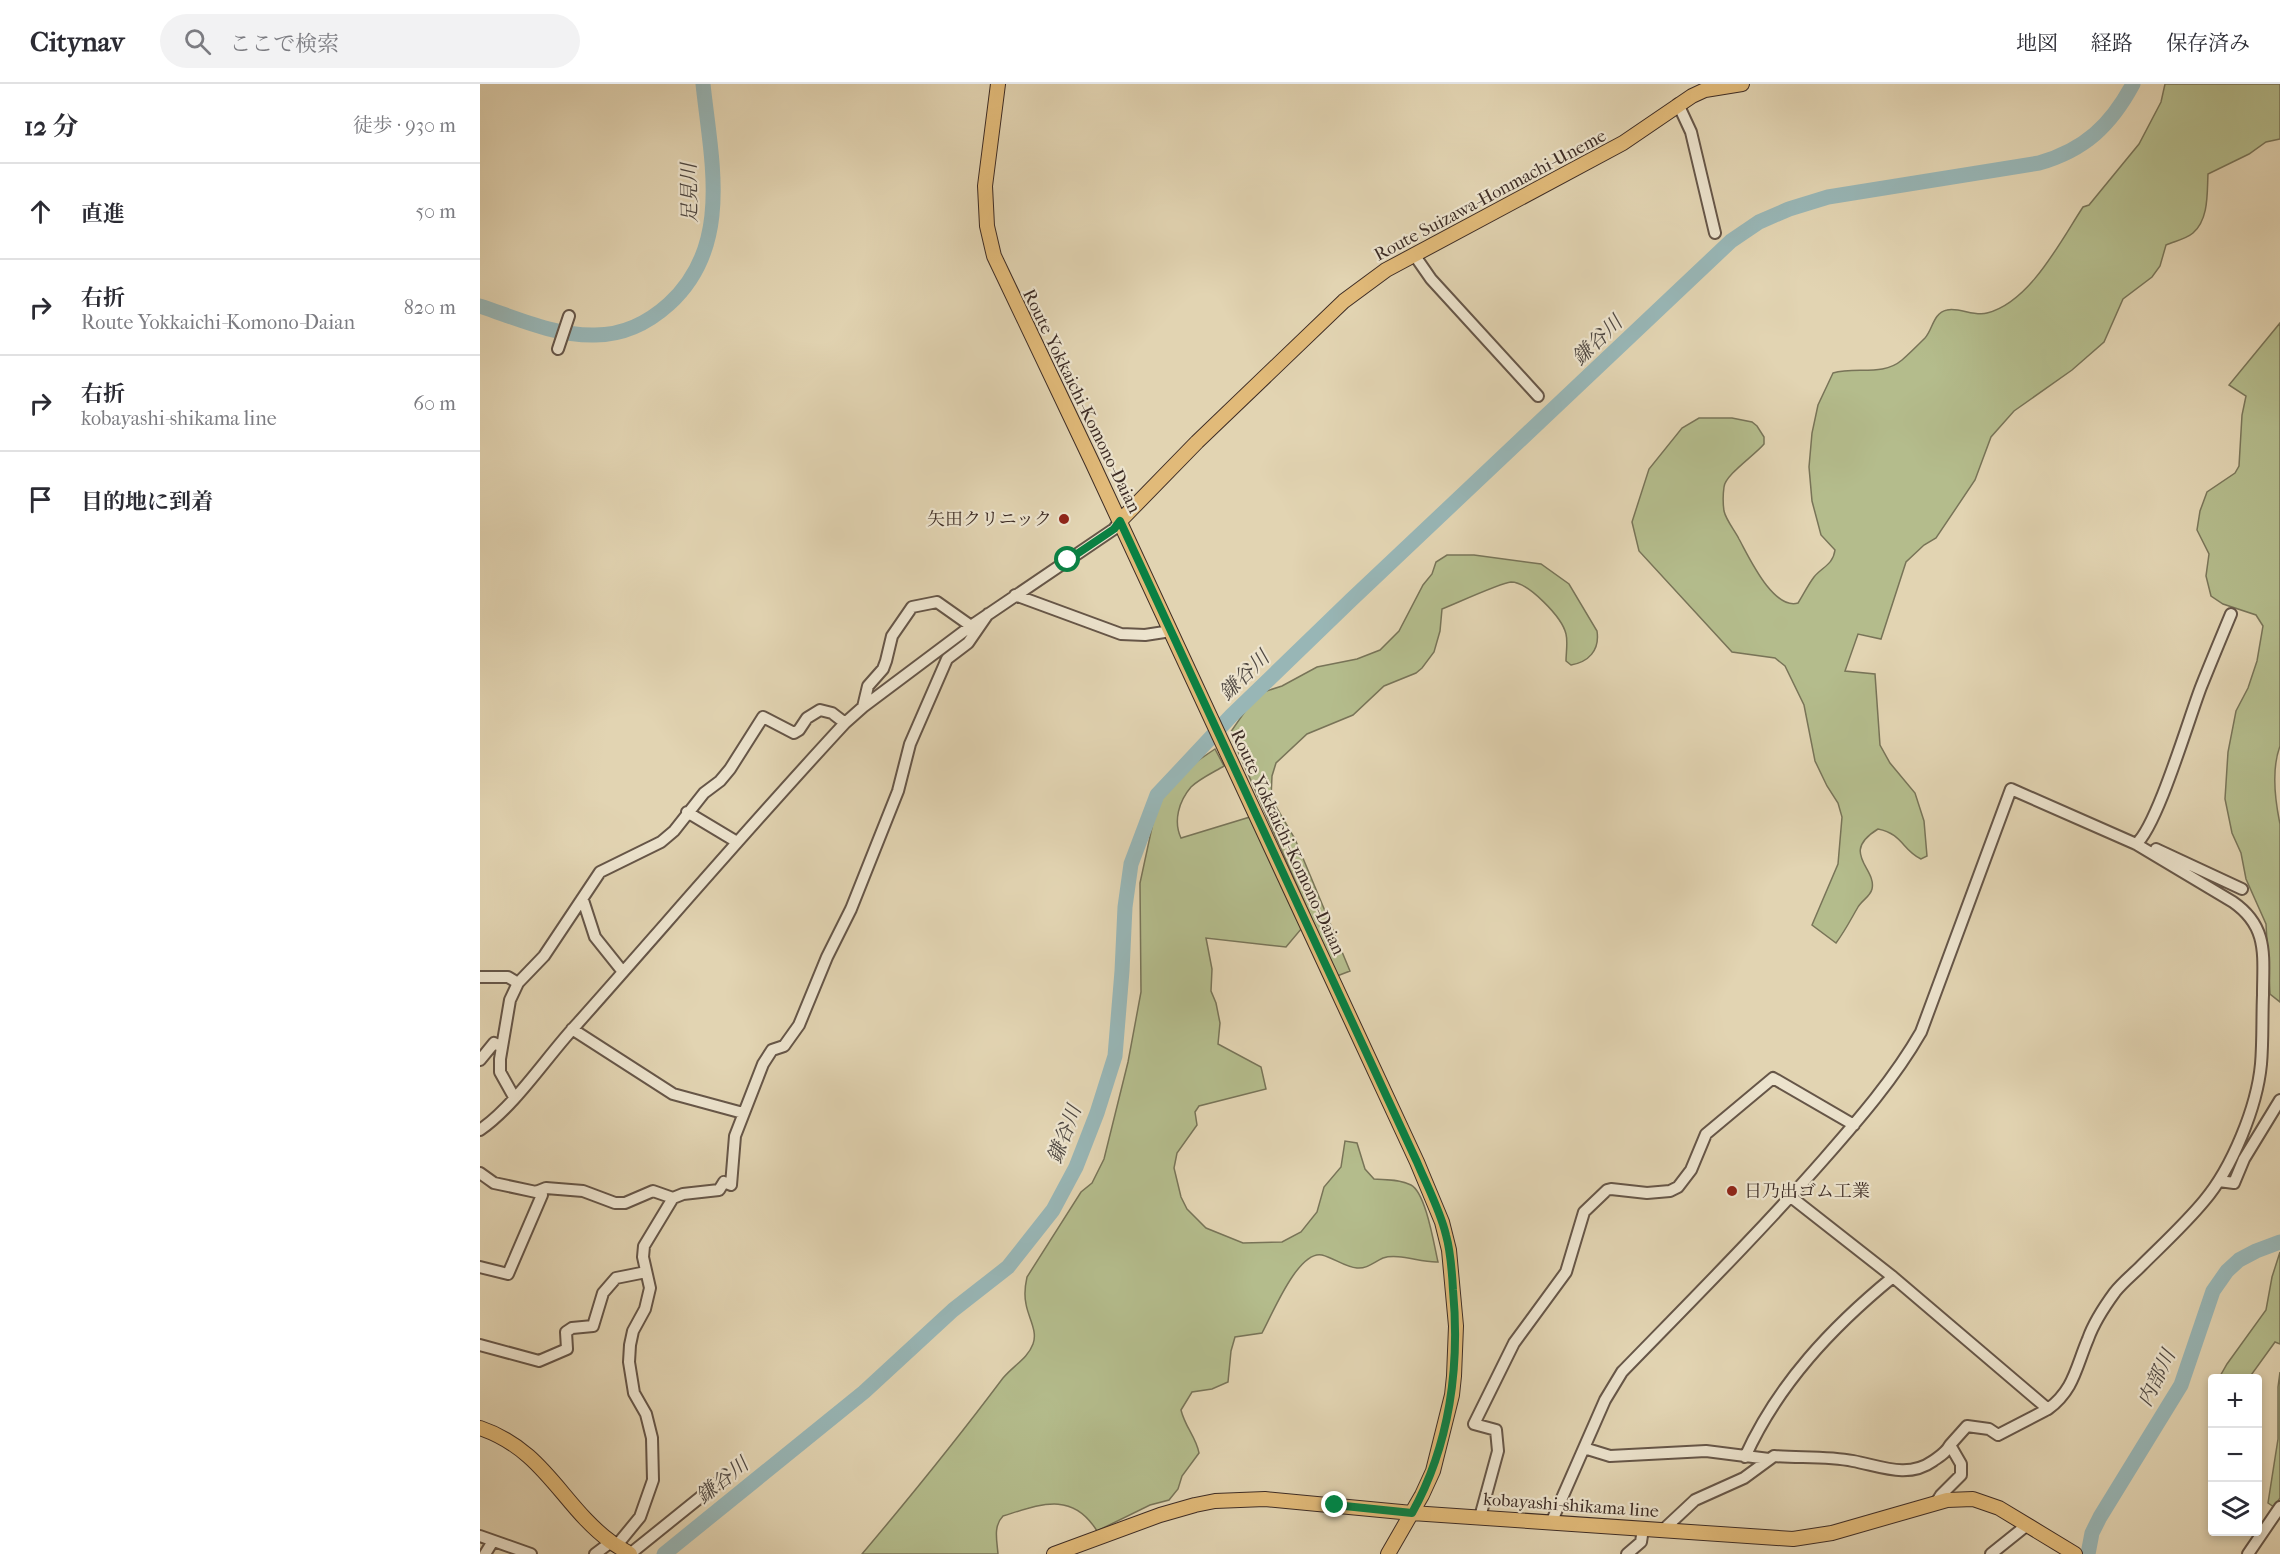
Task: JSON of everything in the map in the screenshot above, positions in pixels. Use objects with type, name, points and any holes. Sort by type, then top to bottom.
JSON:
[{"type":"main road","name":"Route Yokkaichi-Komono-Daian","points":[[998,84],[985,186],[987,226],[994,256],[1120,521],[1417,1162],[1447,1236],[1455,1318],[1452,1395],[1433,1471],[1388,1554]]},
{"type":"main road","name":"Route Suizawa-Honmachi-Uneme","points":[[1120,521],[1220,419],[1344,302],[1386,270],[1623,143],[1678,104],[1705,90],[1742,84]]},
{"type":"main road","points":[[480,1428],[498,1434],[529,1456],[614,1544],[630,1554]]},
{"type":"main road","name":"kobayashi-shikama line","points":[[1054,1554],[1160,1515],[1215,1501],[1265,1499],[1412,1513],[1792,1539],[1815,1537],[1936,1503],[1959,1499],[1987,1502],[2075,1554]]},
{"type":"street","points":[[1678,104],[1689,125],[1715,233]]},
{"type":"street","points":[[1415,256],[1431,279],[1538,396]]},
{"type":"street","points":[[559,347],[568,317]]},
{"type":"street","points":[[480,1131],[504,1111],[572,1029],[845,723],[862,707],[971,626],[1114,529],[1120,521]]},
{"type":"street","points":[[1015,594],[1121,634],[1174,637]]},
{"type":"street","points":[[862,707],[867,686],[883,669],[892,636],[912,608],[937,602],[971,626]]},
{"type":"street","points":[[595,1554],[614,1544],[640,1517],[653,1480],[652,1438],[646,1414],[634,1393],[629,1362],[633,1331],[645,1309],[650,1288],[643,1257],[644,1246],[673,1198],[683,1194],[718,1190],[724,1182],[731,1185],[735,1136],[763,1064],[772,1050],[784,1047],[799,1025],[827,957],[851,909],[898,791],[910,744],[947,659],[968,643],[988,614]]},
{"type":"street","points":[[2136,844],[2143,838],[2156,811],[2231,614]]},
{"type":"street","points":[[514,1097],[500,1072],[510,1000],[518,983],[544,956],[600,872],[661,842],[674,831],[704,793],[720,781],[730,769],[763,717],[794,733],[799,730],[807,718],[820,710],[832,714],[845,723]]},
{"type":"street","points":[[1551,1523],[1605,1400],[1622,1372],[1791,1197],[1854,1125],[1898,1068],[1921,1032],[2011,789],[2136,844],[2245,910],[2258,928],[2264,947],[2259,1075],[2254,1104],[2219,1180],[2189,1218],[2116,1290],[2098,1317],[2070,1387],[2060,1401],[1998,1435],[1989,1429],[1967,1426],[1945,1453],[1926,1466],[1913,1470],[1879,1468],[1852,1461],[1774,1456],[1744,1478],[1695,1500],[1664,1529]]},
{"type":"street","points":[[687,812],[737,842]]},
{"type":"street","points":[[2136,844],[2153,848],[2242,889]]},
{"type":"street","points":[[583,900],[595,937],[623,972]]},
{"type":"street","points":[[480,977],[508,977],[518,983]]},
{"type":"street","points":[[572,1029],[673,1094],[743,1113]]},
{"type":"street","points":[[480,1060],[494,1044],[502,1047]]},
{"type":"street","points":[[1480,1517],[1498,1451],[1496,1430],[1474,1424],[1514,1343],[1566,1272],[1584,1212],[1607,1190],[1647,1193],[1670,1191],[1677,1187],[1691,1170],[1706,1134],[1773,1078],[1854,1125]]},
{"type":"street","points":[[2219,1180],[2234,1183],[2244,1159],[2280,1100]]},
{"type":"street","points":[[480,1173],[494,1184],[536,1192],[546,1188],[583,1191],[615,1203],[625,1203],[653,1191],[673,1198]]},
{"type":"street","points":[[480,1268],[508,1274],[542,1195],[541,1190]]},
{"type":"street","points":[[1791,1197],[1893,1277],[2048,1409]]},
{"type":"street","points":[[480,1345],[539,1361],[567,1349],[566,1332],[572,1328],[592,1326],[603,1293],[616,1278],[646,1272]]},
{"type":"street","points":[[1744,1456],[1757,1429],[1782,1389],[1856,1308],[1893,1277]]},
{"type":"street","points":[[1936,1503],[1961,1475],[1961,1464],[1950,1445]]},
{"type":"street","points":[[1584,1448],[1610,1456],[1707,1451],[1769,1459]]},
{"type":"street","points":[[630,1554],[718,1483]]},
{"type":"street","points":[[2248,1554],[2280,1507]]},
{"type":"street","points":[[1991,1554],[2028,1525]]},
{"type":"street","points":[[1627,1554],[1641,1542],[1642,1528]]},
{"type":"street","points":[[480,1536],[531,1554]]},
{"type":"street","points":[[485,1554],[493,1541]]},
{"type":"green space","points":[[2165,84],[2280,84],[2280,139],[2266,142],[2249,154],[2208,174],[2205,213],[2198,227],[2187,237],[2166,245],[2160,266],[2152,277],[2123,299],[2104,342],[2072,370],[2014,411],[1991,437],[1975,480],[1936,538],[1924,545],[1906,562],[1881,639],[1858,634],[1845,671],[1875,674],[1880,745],[1890,763],[1915,793],[1924,821],[1927,856],[1921,859],[1898,838],[1886,831],[1878,829],[1867,838],[1861,846],[1860,853],[1870,874],[1872,889],[1836,943],[1812,925],[1838,864],[1842,817],[1838,803],[1815,761],[1804,705],[1785,666],[1775,658],[1732,652],[1639,551],[1632,522],[1649,469],[1682,428],[1699,418],[1732,418],[1752,422],[1757,426],[1764,437],[1764,444],[1726,482],[1723,493],[1724,511],[1755,569],[1771,591],[1789,603],[1798,603],[1814,577],[1832,559],[1835,550],[1821,535],[1812,501],[1809,467],[1812,433],[1818,405],[1833,373],[1877,370],[1894,365],[1925,338],[1942,312],[1952,309],[1977,314],[1987,313],[2003,307],[2017,297],[2054,253],[2083,207],[2089,205],[2139,144],[2161,102]]},
{"type":"green space","points":[[2280,323],[2280,746],[2277,755],[2275,795],[2280,824],[2280,1002],[2270,994],[2266,924],[2246,879],[2241,853],[2232,833],[2225,799],[2228,752],[2236,711],[2248,688],[2257,661],[2263,626],[2256,615],[2223,604],[2211,596],[2206,576],[2209,554],[2197,530],[2200,511],[2207,492],[2235,473],[2239,466],[2242,415],[2246,396],[2229,385]]},
{"type":"green space","points":[[1447,555],[1474,555],[1541,564],[1569,584],[1597,631],[1597,644],[1595,650],[1587,658],[1571,665],[1566,661],[1566,634],[1551,610],[1535,594],[1518,584],[1511,582],[1497,586],[1442,609],[1440,631],[1434,652],[1416,673],[1384,686],[1353,715],[1307,734],[1276,763],[1272,776],[1271,798],[1295,839],[1350,971],[1337,976],[1230,733],[1257,694],[1282,686],[1317,667],[1357,659],[1380,650],[1399,631],[1423,585],[1432,574],[1436,562]]},
{"type":"green space","points":[[1215,749],[1224,766],[1198,781],[1187,793],[1180,805],[1177,818],[1181,838],[1250,817],[1302,928],[1286,947],[1206,938],[1212,969],[1211,991],[1220,1023],[1218,1044],[1261,1067],[1266,1089],[1199,1106],[1195,1112],[1197,1125],[1177,1153],[1174,1168],[1181,1197],[1187,1209],[1206,1228],[1243,1243],[1282,1242],[1301,1232],[1317,1212],[1324,1187],[1341,1167],[1345,1141],[1357,1143],[1365,1169],[1374,1179],[1402,1182],[1411,1185],[1416,1190],[1429,1220],[1438,1262],[1389,1257],[1357,1268],[1322,1255],[1313,1256],[1304,1263],[1287,1285],[1262,1333],[1235,1337],[1231,1351],[1228,1382],[1212,1389],[1192,1392],[1181,1410],[1199,1453],[1182,1476],[1178,1489],[1169,1500],[1150,1505],[1097,1531],[1087,1518],[1066,1505],[1042,1505],[1003,1516],[997,1529],[998,1554],[862,1554],[1003,1378],[1028,1354],[1033,1344],[1034,1329],[1025,1297],[1027,1277],[1081,1192],[1092,1183],[1104,1159],[1128,1062],[1141,992],[1140,883],[1157,804],[1187,768]]},
{"type":"green space","points":[[2280,1252],[2280,1344],[2275,1342],[2252,1374],[2221,1374],[2266,1310],[2272,1277]]},
{"type":"green space","points":[[2280,1372],[2280,1498],[2274,1507],[2268,1503],[2278,1439]]},
{"type":"waterway","name":"足見川","points":[[480,306],[566,333],[595,335],[615,333],[635,327],[653,317],[669,304],[689,281],[702,256],[710,229],[713,172],[703,84]]},
{"type":"waterway","name":"鎌谷川","points":[[664,1554],[864,1392],[953,1310],[1008,1267],[1053,1210],[1076,1167],[1097,1113],[1115,1056],[1125,907],[1131,864],[1157,795],[1231,716],[1731,241],[1759,222],[1789,209],[1828,197],[2039,163],[2055,158],[2083,143],[2106,124],[2133,84]]},
{"type":"waterway","name":"内部川","points":[[2088,1554],[2092,1533],[2100,1517],[2181,1385],[2213,1291],[2227,1271],[2239,1260],[2280,1242]]},
{"type":"place","name":"矢田クリニック","points":[[1064,519]]},
{"type":"place","name":"日乃出ゴム工業","points":[[1732,1191]]},
{"type":"route","points":[[1068,560],[1114,529],[1120,521],[1417,1162],[1447,1236],[1454,1300],[1456,1352],[1452,1395],[1433,1471],[1412,1513],[1335,1505]]}]
